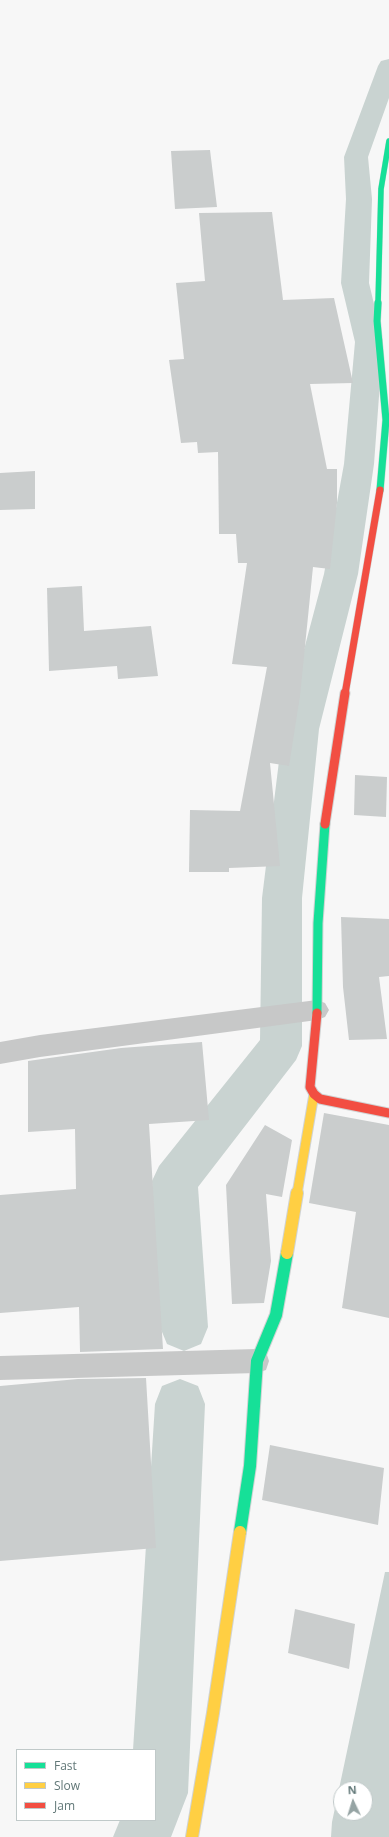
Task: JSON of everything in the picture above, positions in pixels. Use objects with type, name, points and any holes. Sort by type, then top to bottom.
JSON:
[{"type":"street","points":[[389,141],[381,190],[377,321],[386,420],[380,488],[347,679],[323,839],[318,923],[317,1010],[310,1088],[320,1099],[389,1113]]},
{"type":"street","points":[[0,1053],[40,1046],[317,1010]]},
{"type":"street","points":[[192,1837],[213,1713],[250,1466],[257,1361],[276,1314],[314,1094]]},
{"type":"lane","points":[[0,1368],[257,1361]]},
{"type":"shaded area","points":[[385,1572],[389,1572],[389,1837],[331,1837],[333,1817],[333,1821],[373,1821],[373,1781],[341,1781]]},
{"type":"building","points":[[210,150],[217,207],[175,209],[171,151]]},
{"type":"building","points":[[272,212],[283,300],[334,298],[353,383],[310,384],[327,469],[337,469],[337,503],[330,569],[313,567],[300,696],[289,766],[270,763],[280,866],[229,868],[229,872],[189,872],[190,810],[240,811],[267,667],[232,664],[247,563],[238,563],[236,534],[219,534],[218,452],[198,453],[197,442],[181,443],[169,360],[184,359],[176,283],[205,281],[199,213]]},
{"type":"building","points":[[35,471],[35,509],[0,510],[0,473]]},
{"type":"building","points":[[82,586],[84,631],[151,626],[158,676],[118,679],[117,666],[49,671],[47,588]]},
{"type":"building","points":[[355,775],[387,777],[386,817],[354,815]]},
{"type":"building","points":[[341,917],[389,919],[389,976],[379,977],[387,1039],[349,1040],[343,987]]},
{"type":"building","points":[[202,1042],[209,1120],[149,1124],[163,1349],[80,1352],[79,1307],[0,1313],[0,1195],[76,1189],[75,1129],[28,1132],[28,1061],[121,1048]]},
{"type":"building","points":[[324,1113],[389,1125],[389,1318],[342,1308],[356,1212],[309,1203]]},
{"type":"building","points":[[265,1125],[292,1140],[282,1197],[266,1194],[271,1261],[264,1303],[232,1304],[226,1185]]},
{"type":"building","points":[[146,1378],[156,1548],[0,1561],[0,1386],[78,1379]]},
{"type":"building","points":[[270,1445],[384,1468],[378,1525],[262,1500]]},
{"type":"building","points":[[295,1609],[355,1624],[349,1669],[288,1653]]},
{"type":"waterway","points":[[184,1327],[175,1181],[281,1046],[282,898],[301,729],[341,574],[359,464],[369,342],[355,283],[359,199],[356,157],[389,66]]},
{"type":"waterway","points":[[156,1800],[159,1793],[180,1404]]},
{"type":"waterway","points":[[142,1837],[149,1821]]},
{"type":"traffic: fast","points":[[380,490],[386,420],[377,321],[381,189],[389,141]]},
{"type":"traffic: fast","points":[[317,1013],[318,923],[325,824]]},
{"type":"traffic: fast","points":[[240,1532],[250,1466],[257,1361],[276,1315],[287,1253]]},
{"type":"traffic: slow","points":[[287,1253],[314,1094]]},
{"type":"traffic: slow","points":[[192,1837],[213,1713],[240,1532]]},
{"type":"traffic: jam","points":[[325,824],[347,679],[380,490]]},
{"type":"traffic: jam","points":[[317,1013],[310,1087],[314,1094],[320,1099],[389,1113]]}]
